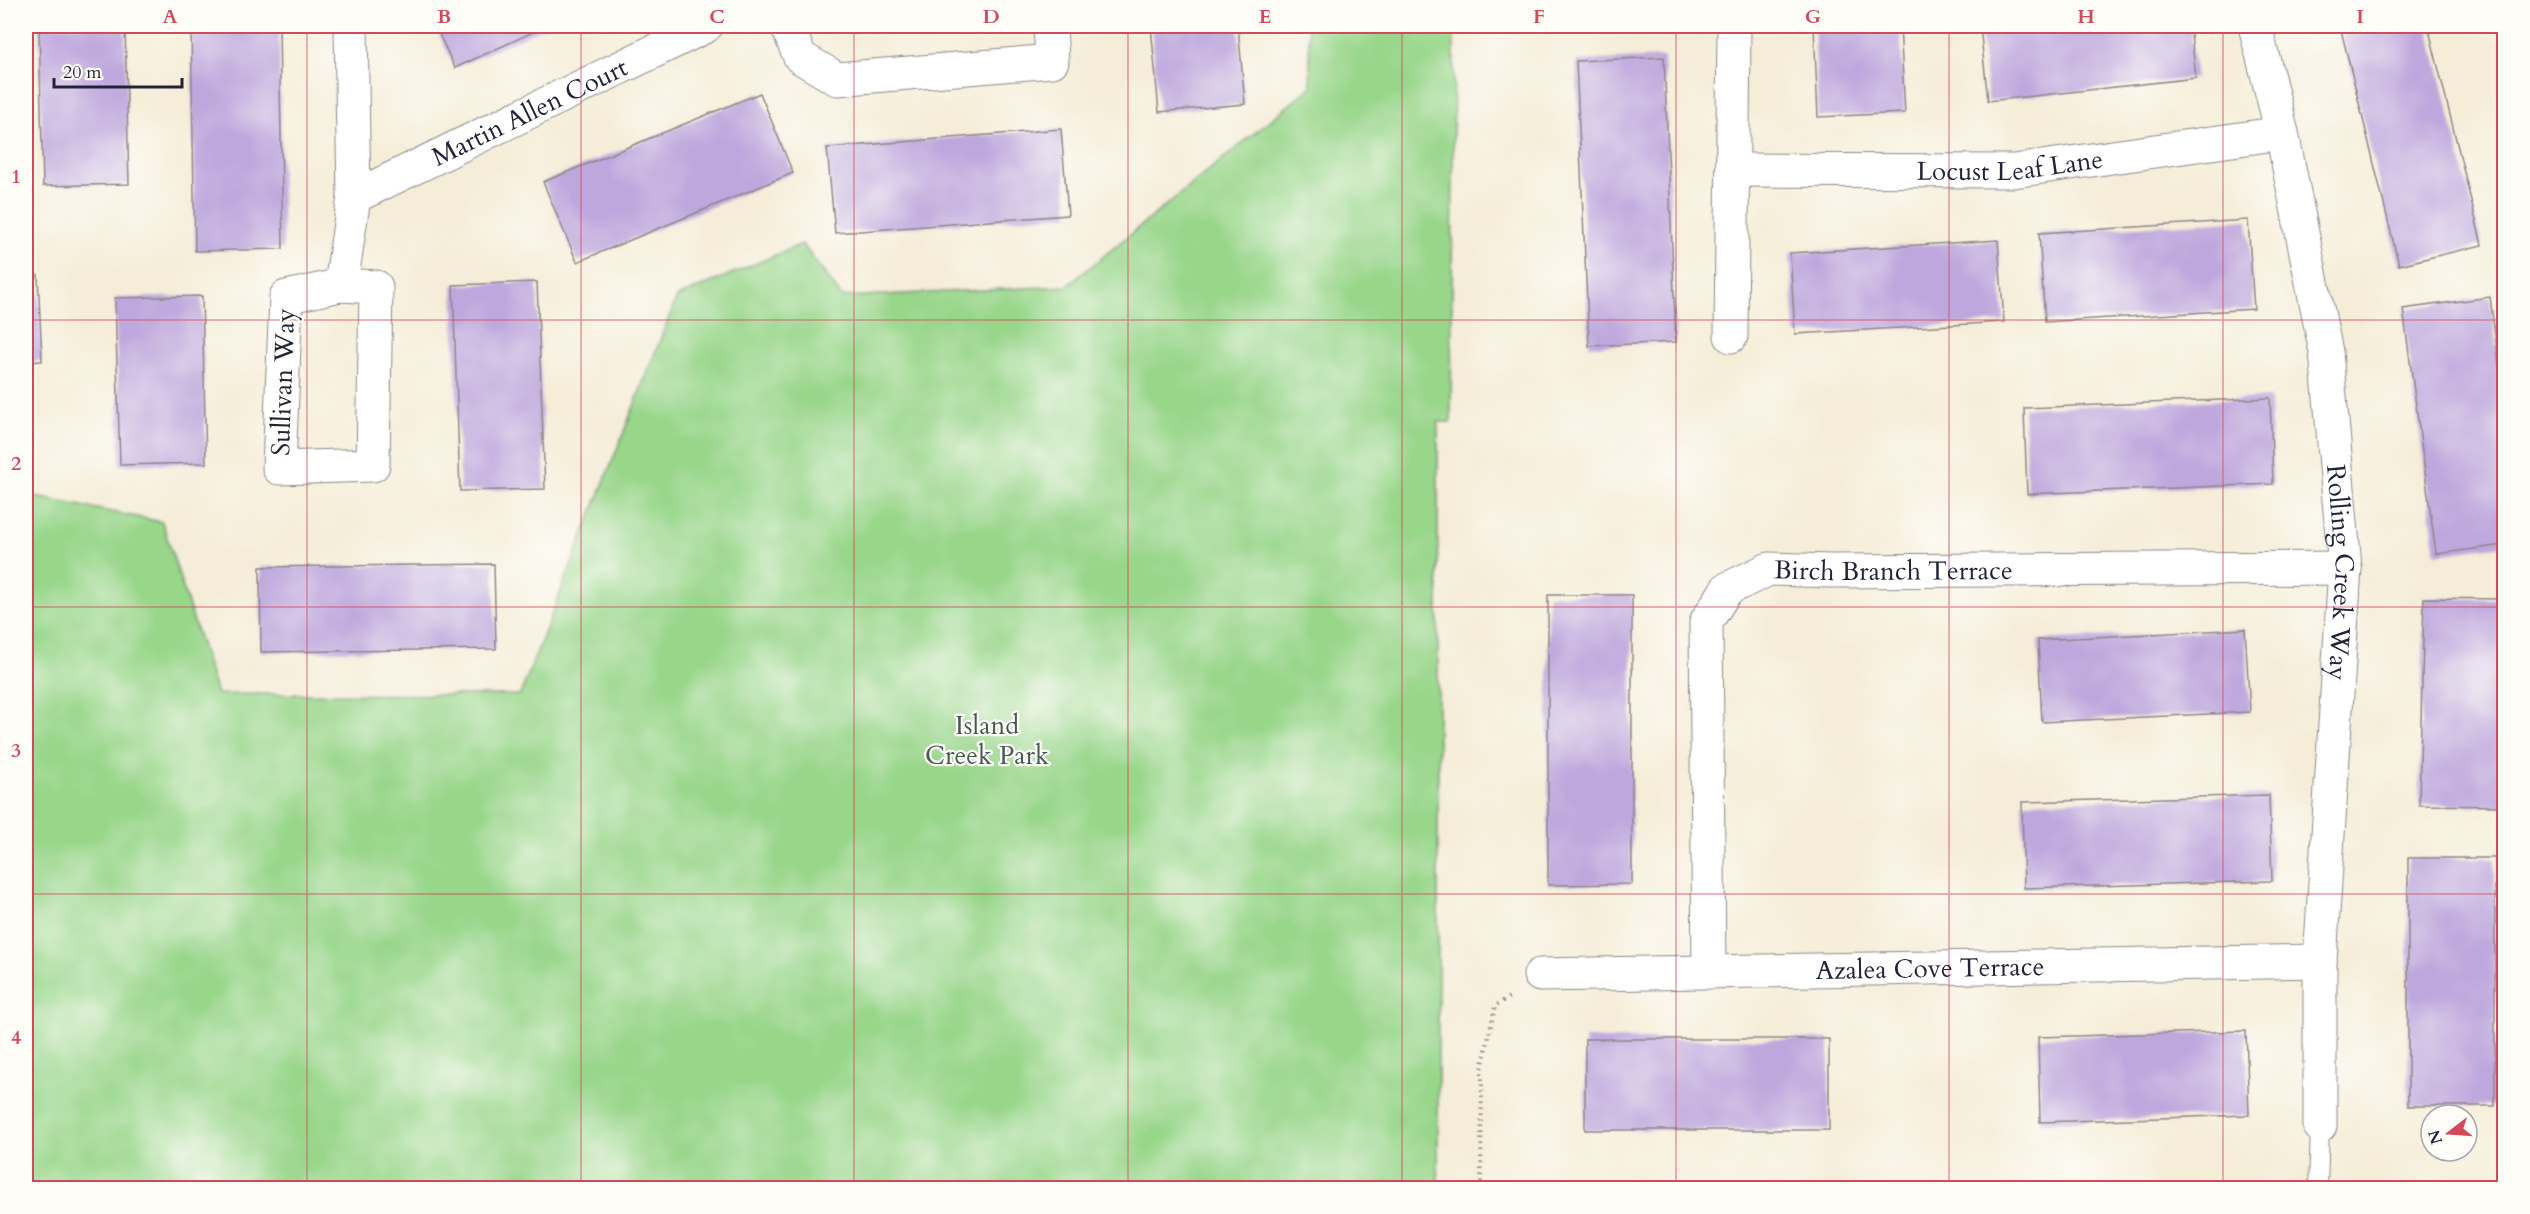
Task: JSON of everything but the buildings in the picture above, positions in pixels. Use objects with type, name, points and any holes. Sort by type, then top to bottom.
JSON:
[{"type":"street","points":[[341,285],[354,197],[351,26]]},
{"type":"street","name":"Martin Allen Court","points":[[354,197],[706,26]]},
{"type":"street","points":[[787,26],[800,57],[837,79],[1052,61],[1050,26]]},
{"type":"street","points":[[1731,336],[1734,26]]},
{"type":"street","name":"Rolling Creek Way","points":[[2255,26],[2282,134],[2326,352],[2346,568],[2320,961],[2320,1126]]},
{"type":"street","name":"Locust Leaf Lane","points":[[1734,170],[2014,171],[2282,134]]},
{"type":"street","name":"Sullivan Way","points":[[341,285],[376,287],[373,465],[279,468],[286,297],[341,285]]},
{"type":"street","name":"Birch Branch Terrace","points":[[1709,972],[1706,622],[1727,589],[1769,569],[1842,571],[2346,568]]},
{"type":"street","name":"Azalea Cove Terrace","points":[[1540,975],[2320,961]]},
{"type":"lane","points":[[2318,1188],[2320,1126]]},
{"type":"path","points":[[1481,1188],[1482,1069],[1495,1006],[1540,975]]},
{"type":"green space","name":"Island Creek Park","points":[[1308,26],[1454,26],[1451,422],[1438,422],[1438,1188],[26,1188],[26,495],[162,522],[217,694],[520,695],[677,297],[802,244],[842,297],[1067,286],[1311,87]]}]
